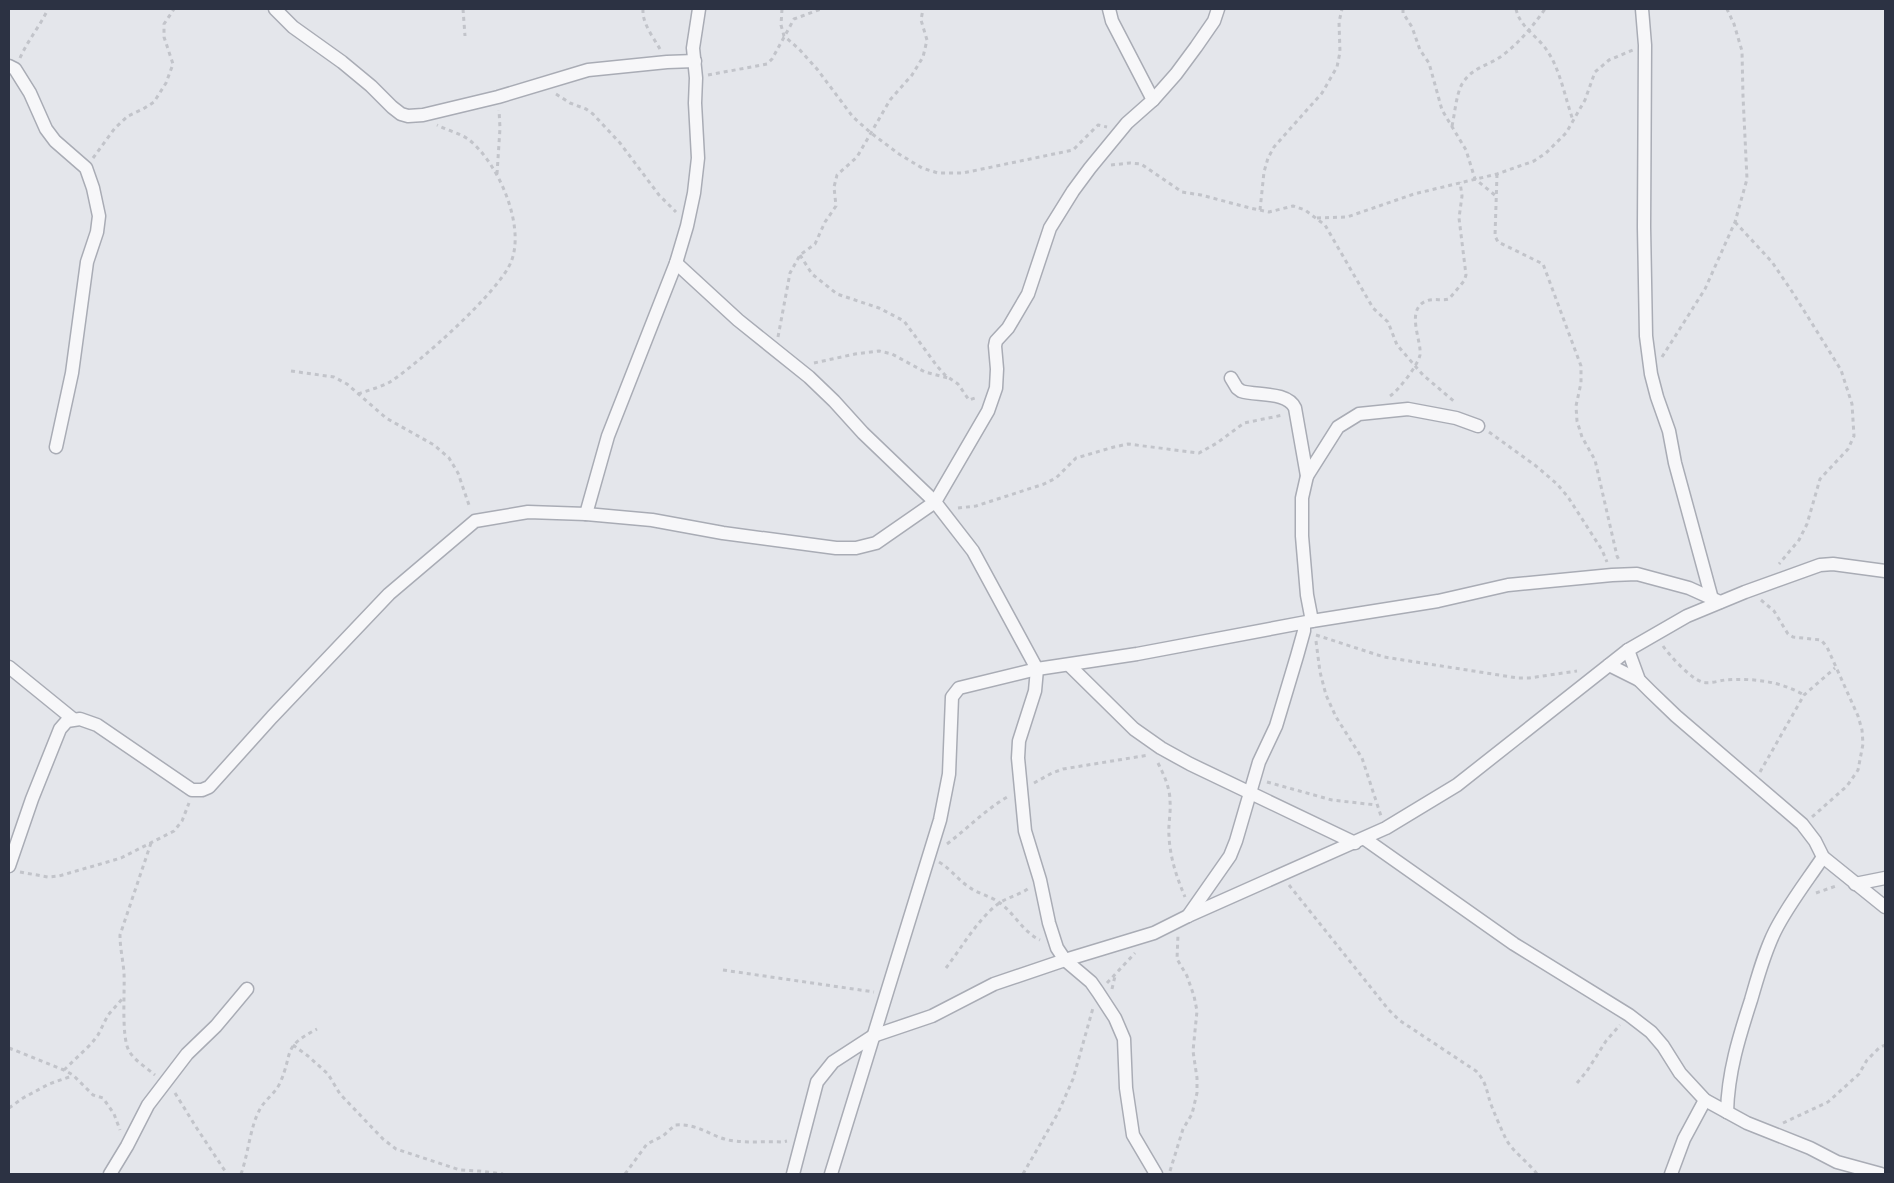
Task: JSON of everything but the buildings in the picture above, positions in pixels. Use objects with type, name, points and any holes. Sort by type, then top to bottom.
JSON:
[{"type":"street","points":[[275,9],[293,27],[342,62],[401,114],[416,116],[498,97],[588,70],[695,61]]},
{"type":"street","points":[[586,514],[608,436],[676,263],[687,226],[694,193],[698,158],[695,103],[696,78],[693,48],[699,9]]},
{"type":"street","points":[[1109,9],[1119,36],[1153,100]]},
{"type":"street","points":[[12,868],[32,799],[60,730],[67,721],[80,719],[96,725],[192,790],[202,790],[209,787],[272,717],[389,594],[475,520],[528,512],[586,514],[652,520],[723,533],[836,548],[856,548],[876,543],[938,506],[988,411],[996,388],[998,369],[994,352],[996,341],[1008,328],[1028,294],[1050,228],[1090,168],[1127,123],[1153,100],[1196,47],[1214,21],[1218,9]]},
{"type":"street","points":[[1642,9],[1645,45],[1644,227],[1646,336],[1651,374],[1657,397],[1669,431],[1675,463],[1716,601]]},
{"type":"street","points":[[12,67],[30,94],[46,129],[55,141],[86,168],[93,188],[99,216],[97,232],[86,262],[72,373],[56,447]]},
{"type":"street","points":[[676,263],[738,320],[834,401],[863,433],[938,506],[973,551],[1037,670],[1035,691],[1019,741],[1020,790],[1024,831],[1040,880],[1049,923],[1057,948],[1065,960],[1091,982],[1115,1018],[1124,1039],[1126,1088],[1133,1135],[1156,1174]]},
{"type":"street","points":[[1230,378],[1241,391],[1280,398],[1293,404],[1307,476]]},
{"type":"street","points":[[1186,915],[1230,856],[1259,762],[1276,726],[1309,628],[1302,536],[1302,498],[1307,476],[1315,461],[1338,427],[1359,414],[1408,409],[1456,418],[1478,426]]},
{"type":"street","points":[[794,1174],[817,1082],[833,1062],[873,1036],[932,1016],[994,984],[1154,933],[1186,915],[1360,841],[1386,828],[1458,785],[1628,650],[1716,601],[1820,565],[1833,564],[1885,571]]},
{"type":"street","points":[[831,1174],[931,855],[949,774],[952,697],[959,688],[1037,670],[1309,628],[1508,585],[1637,574],[1667,581],[1716,601]]},
{"type":"street","points":[[1628,650],[1639,680]]},
{"type":"street","points":[[1070,665],[1157,751],[1360,841],[1514,944],[1629,1016],[1651,1032],[1664,1046],[1680,1073],[1705,1100],[1765,1131],[1810,1148],[1837,1162],[1881,1174]]},
{"type":"street","points":[[1609,665],[1639,680],[1676,716],[1802,824],[1815,841],[1823,857],[1885,907]]},
{"type":"street","points":[[9,667],[73,719]]},
{"type":"street","points":[[1727,1112],[1729,1078],[1733,1057],[1765,953],[1775,930],[1823,857]]},
{"type":"street","points":[[1853,882],[1885,878]]},
{"type":"street","points":[[110,1174],[127,1146],[148,1104],[187,1054],[216,1026],[247,989]]},
{"type":"street","points":[[1671,1174],[1684,1139],[1705,1100]]},
{"type":"path","points":[[12,67],[42,22],[48,9]]},
{"type":"path","points":[[86,168],[115,128],[128,116],[144,110],[154,102],[166,82],[173,64],[164,37],[164,24],[174,9]]},
{"type":"path","points":[[463,9],[465,36]]},
{"type":"path","points":[[643,9],[642,14],[648,28],[667,62]]},
{"type":"path","points":[[782,9],[781,26],[784,36],[805,56],[853,117],[870,133],[922,168],[938,173],[963,173],[1073,150],[1098,125],[1106,125],[1116,137]]},
{"type":"path","points":[[696,78],[767,64],[772,59],[794,20],[821,9]]},
{"type":"path","points":[[776,351],[790,273],[800,255],[815,244],[825,222],[836,206],[834,187],[837,175],[858,157],[890,100],[912,74],[923,57],[927,40],[921,20],[923,9]]},
{"type":"path","points":[[1260,210],[1264,172],[1268,158],[1274,147],[1322,92],[1337,67],[1340,52],[1339,22],[1342,9]]},
{"type":"path","points":[[1402,9],[1412,27],[1420,50],[1429,63],[1442,110],[1466,150],[1475,179],[1496,196]]},
{"type":"path","points":[[1516,9],[1520,21],[1546,49],[1555,66],[1573,120]]},
{"type":"path","points":[[1452,127],[1461,85],[1469,75],[1486,63],[1502,56],[1529,31],[1545,9]]},
{"type":"path","points":[[1651,374],[1705,289],[1735,222],[1747,179],[1742,96],[1742,51],[1734,24],[1727,9]]},
{"type":"path","points":[[1317,218],[1346,217],[1414,194],[1497,174],[1534,161],[1546,153],[1566,133],[1585,100],[1595,72],[1609,60],[1645,45]]},
{"type":"path","points":[[544,84],[570,103],[593,114],[620,143],[659,195],[671,206],[687,226]]},
{"type":"path","points":[[497,174],[500,128],[498,97]]},
{"type":"path","points":[[358,394],[389,383],[415,364],[487,295],[511,262],[515,246],[514,225],[506,196],[497,174],[482,153],[467,138],[416,116]]},
{"type":"path","points":[[1090,168],[1130,163],[1141,164],[1182,192],[1201,194],[1269,212],[1293,206],[1305,210],[1325,225],[1373,308],[1388,322],[1397,345],[1414,366],[1461,408]]},
{"type":"path","points":[[1497,174],[1495,236],[1497,240],[1539,261],[1545,268],[1581,366],[1581,383],[1576,406],[1577,421],[1582,437],[1595,460],[1617,556],[1624,565],[1637,574]]},
{"type":"path","points":[[1387,398],[1400,387],[1420,356],[1415,329],[1417,314],[1421,306],[1428,300],[1449,299],[1466,276],[1459,218],[1462,196],[1460,182]]},
{"type":"path","points":[[1735,222],[1772,262],[1793,293],[1841,370],[1852,404],[1854,436],[1848,449],[1820,479],[1808,524],[1799,540],[1777,567]]},
{"type":"path","points":[[800,255],[808,270],[837,294],[879,308],[904,320],[937,366],[958,384],[969,400],[996,388]]},
{"type":"path","points":[[796,367],[855,354],[879,351],[892,354],[925,372],[951,379]]},
{"type":"path","points":[[291,371],[334,377],[348,384],[386,418],[434,445],[449,458],[458,473],[475,520]]},
{"type":"path","points":[[938,506],[976,506],[1044,484],[1056,478],[1076,458],[1128,444],[1199,453],[1218,444],[1244,423],[1296,414]]},
{"type":"path","points":[[1478,426],[1515,450],[1557,484],[1568,497],[1602,550],[1612,575]]},
{"type":"path","points":[[1745,592],[1769,606],[1788,634],[1793,637],[1821,640],[1832,658],[1858,716],[1862,730],[1863,744],[1858,770],[1847,786],[1802,824]]},
{"type":"path","points":[[1309,628],[1384,656],[1416,663],[1518,678],[1582,670]]},
{"type":"path","points":[[1309,628],[1326,695],[1336,717],[1362,758],[1376,805],[1386,828]]},
{"type":"path","points":[[1655,634],[1690,676],[1700,681],[1705,683],[1741,680],[1766,681],[1790,687],[1804,695]]},
{"type":"path","points":[[1754,782],[1804,695],[1835,668]]},
{"type":"path","points":[[1057,948],[1036,938],[1000,902],[967,886],[952,870],[931,855],[967,829],[996,804],[1052,773],[1135,759],[1157,751],[1170,799],[1169,836],[1186,915],[1177,959],[1187,976],[1197,1011],[1193,1051],[1197,1078],[1196,1092],[1192,1114],[1183,1129],[1169,1174]]},
{"type":"path","points":[[1254,778],[1332,800],[1376,805]]},
{"type":"path","points":[[12,868],[28,874],[59,876],[121,858],[174,832],[187,810],[192,790]]},
{"type":"path","points":[[151,843],[120,935],[124,973],[123,997],[129,1050],[134,1057],[166,1080],[227,1174]]},
{"type":"path","points":[[1281,875],[1388,1009],[1400,1020],[1476,1072],[1484,1080],[1491,1105],[1507,1141],[1512,1149],[1529,1163],[1537,1174]]},
{"type":"path","points":[[946,968],[985,916],[1000,902],[1021,894],[1040,880]]},
{"type":"path","points":[[1796,897],[1853,882]]},
{"type":"path","points":[[1023,1174],[1058,1113],[1073,1079],[1098,992],[1136,952]]},
{"type":"path","points":[[723,970],[887,994]]},
{"type":"path","points":[[64,1070],[91,1044],[108,1015],[123,997]]},
{"type":"path","points":[[1577,1083],[1606,1041],[1629,1016]]},
{"type":"path","points":[[241,1174],[258,1112],[278,1086],[290,1049],[300,1038],[317,1029]]},
{"type":"path","points":[[293,1045],[328,1074],[340,1094],[383,1139],[396,1148],[460,1170],[479,1170],[503,1174]]},
{"type":"path","points":[[1765,1131],[1828,1102],[1860,1074],[1867,1060],[1879,1048],[1885,1045]]},
{"type":"path","points":[[9,1048],[64,1070],[93,1094],[103,1098],[114,1114],[127,1146]]},
{"type":"path","points":[[9,1108],[49,1084],[73,1076]]},
{"type":"path","points":[[625,1174],[647,1144],[663,1136],[675,1125],[697,1126],[723,1139],[734,1141],[782,1142],[793,1137],[808,1122]]},
{"type":"path","points":[[455,1174],[460,1170]]}]
